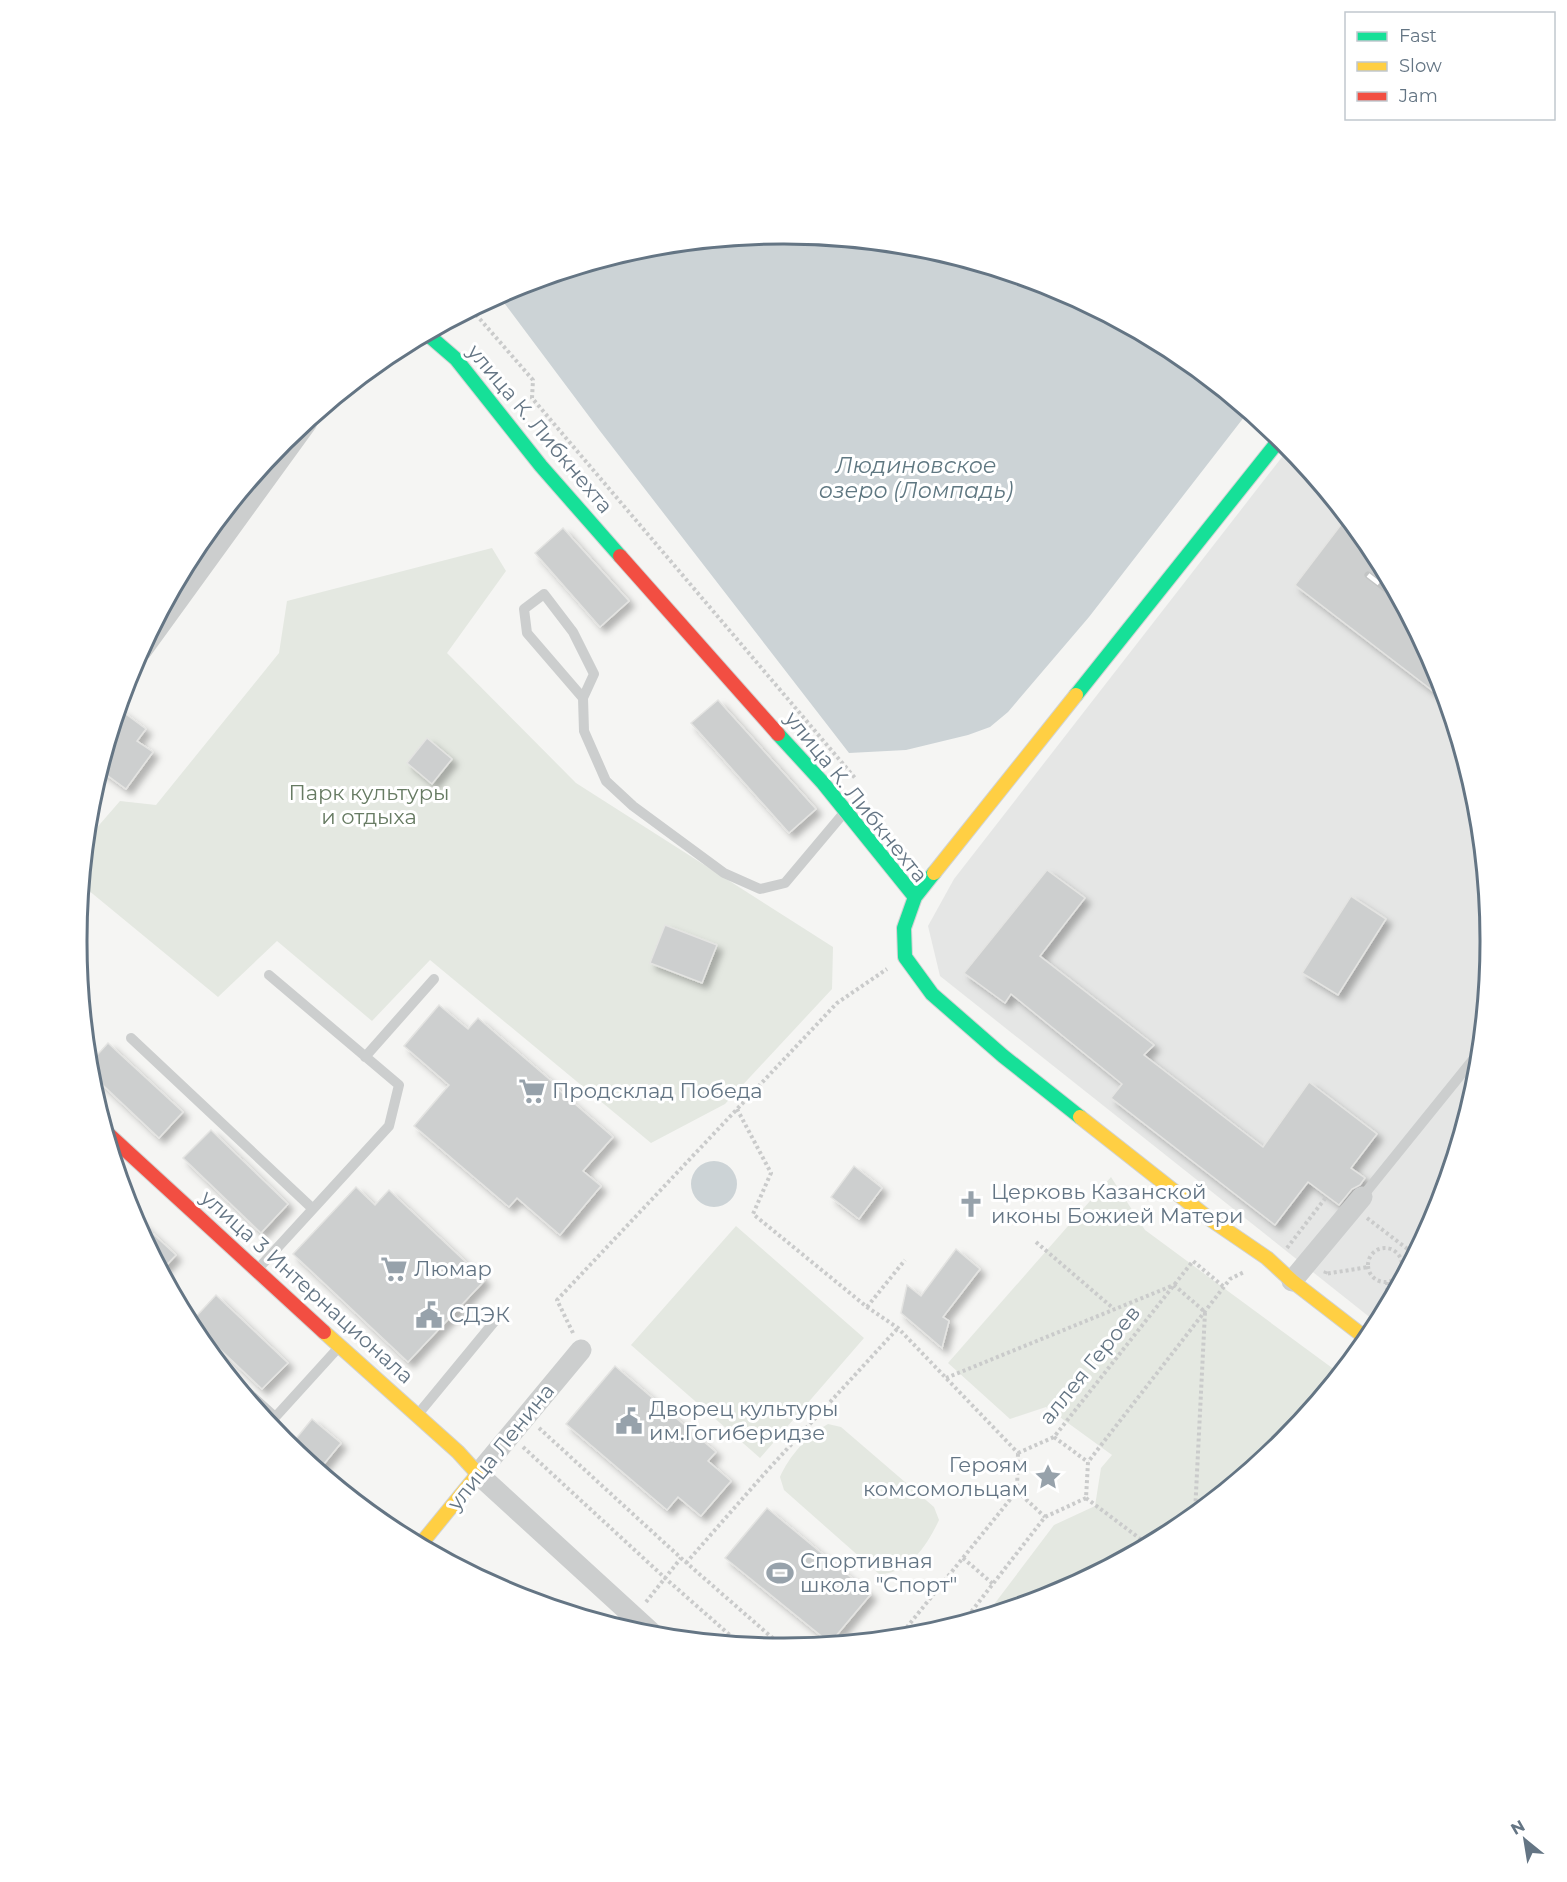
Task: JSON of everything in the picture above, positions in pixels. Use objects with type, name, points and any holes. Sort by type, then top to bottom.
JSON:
[{"type":"street","name":"улица К. Либкнехта","points":[[433,339],[456,359],[549,474],[668,611],[823,783],[915,897],[904,928],[905,957]]},
{"type":"street","points":[[915,897],[1274,447]]},
{"type":"street","points":[[172,608],[275,466]]},
{"type":"street","points":[[905,957],[932,994],[1003,1056],[1207,1217],[1266,1258],[1359,1333]]},
{"type":"street","name":"улица 3 Интернационала","points":[[118,1144],[458,1452],[478,1474]]},
{"type":"street","points":[[1292,1281],[1364,1207]]},
{"type":"street","name":"улица Ленина","points":[[426,1538],[581,1350]]},
{"type":"street","points":[[478,1474],[640,1622]]},
{"type":"lane","points":[[584,698],[527,633],[524,609],[544,594],[573,632],[594,674],[584,698],[584,731],[606,781],[633,806],[724,873],[760,889],[785,883],[845,811]]},
{"type":"lane","points":[[257,1270],[389,1126],[399,1085],[269,975]]},
{"type":"lane","points":[[365,1057],[434,979]]},
{"type":"lane","points":[[131,1038],[313,1209]]},
{"type":"lane","points":[[1364,1207],[1469,1066]]},
{"type":"lane","points":[[417,1415],[494,1322]]},
{"type":"lane","points":[[275,1416],[340,1347]]},
{"type":"path","points":[[477,315],[533,380],[532,398],[855,778]]},
{"type":"path","points":[[581,1350],[557,1300],[837,1003],[905,957]]},
{"type":"path","points":[[737,1109],[771,1173],[753,1214],[867,1307],[898,1328],[1018,1453],[1017,1491],[909,1626]]},
{"type":"path","points":[[1364,1207],[1408,1249]]},
{"type":"path","points":[[1036,1242],[1114,1309]]},
{"type":"path","points":[[1397,1253],[1402,1245]]},
{"type":"path","points":[[1391,1281],[1387,1282],[1375,1278],[1370,1273],[1368,1267],[1372,1254],[1384,1248],[1391,1249],[1397,1253],[1401,1262]]},
{"type":"path","points":[[867,1307],[905,1260]]},
{"type":"path","name":"аллея Героев","points":[[1018,1453],[1053,1437],[1193,1261],[1224,1287]]},
{"type":"path","points":[[1332,1264],[1325,1274],[1368,1267]]},
{"type":"path","points":[[1387,1282],[1387,1288]]},
{"type":"path","points":[[946,1378],[1174,1285],[1205,1312]]},
{"type":"path","points":[[1086,1498],[1088,1462],[1205,1312]]},
{"type":"path","points":[[1196,1503],[1205,1312]]},
{"type":"path","points":[[686,1563],[898,1328]]},
{"type":"path","points":[[526,1416],[686,1563],[772,1637]]},
{"type":"path","points":[[510,1436],[730,1635]]},
{"type":"path","points":[[1053,1437],[1088,1462]]},
{"type":"path","points":[[1017,1491],[1046,1517]]},
{"type":"path","points":[[971,1612],[1046,1517],[1086,1498]]},
{"type":"path","points":[[1086,1498],[1140,1539]]},
{"type":"path","points":[[633,1616],[681,1558]]},
{"type":"path","points":[[963,1558],[993,1584]]},
{"type":"shaded area","points":[[1283,456],[1336,517],[1363,554],[1387,593],[1427,674],[1443,717],[1467,805],[1479,895],[1479,987],[1467,1077],[1456,1121],[1427,1208],[1387,1289],[1370,1317],[940,976],[928,926],[954,879]]},
{"type":"green space","name":"Парк культуры и отдыха","points":[[492,548],[506,571],[447,653],[576,783],[833,947],[832,989],[725,1104],[651,1143],[430,960],[372,1021],[277,941],[218,997],[89,890],[96,828],[120,801],[156,805],[279,653],[287,601]]},
{"type":"green space","points":[[1111,1177],[1145,1230],[1333,1369],[1276,1433],[1208,1494],[1132,1544],[1092,1566],[993,1605],[1054,1525],[1095,1506],[1101,1468],[1112,1455],[1046,1407],[1010,1419],[948,1363]]},
{"type":"green space","points":[[736,1226],[864,1338],[760,1458],[631,1345]]},
{"type":"green space","points":[[828,1424],[841,1427],[934,1507],[939,1520],[934,1529],[916,1556],[899,1569],[879,1574],[784,1490],[780,1477],[788,1461],[806,1440]]},
{"type":"water","name":"Людиновское озеро (Ломпадь)","points":[[784,244],[874,250],[964,268],[1007,281],[1092,316],[1132,338],[1208,388],[1244,418],[1089,617],[1008,712],[990,727],[968,735],[906,750],[849,753],[600,431],[505,303],[560,281],[648,258],[693,250]]},
{"type":"water","points":[[714,1161],[730,1168],[737,1184],[730,1200],[714,1207],[698,1200],[691,1184],[698,1168]]},
{"type":"building","points":[[1341,524],[1387,593],[1408,633],[1433,691],[1295,585]]},
{"type":"building","points":[[563,528],[629,601],[600,627],[535,553]]},
{"type":"building","points":[[718,700],[816,809],[789,833],[691,723]]},
{"type":"building","points":[[125,714],[146,729],[137,741],[153,752],[126,789],[107,775]]},
{"type":"building","points":[[427,738],[452,759],[432,784],[407,763]]},
{"type":"building","points":[[1047,870],[1085,898],[1040,956],[1154,1045],[1144,1055],[1263,1147],[1309,1082],[1377,1134],[1351,1168],[1365,1178],[1339,1205],[1308,1182],[1275,1225],[1111,1098],[1122,1084],[1011,994],[1005,1003],[964,973]]},
{"type":"building","points":[[1351,896],[1386,919],[1338,995],[1302,973]]},
{"type":"building","points":[[665,925],[717,945],[702,983],[650,963]]},
{"type":"building","points":[[439,1005],[468,1029],[478,1018],[613,1137],[583,1171],[601,1186],[560,1235],[517,1198],[509,1207],[414,1126],[449,1085],[404,1046]]},
{"type":"building","points":[[108,1043],[183,1112],[159,1138],[102,1084],[97,1056]]},
{"type":"building","points":[[211,1130],[288,1204],[261,1233],[183,1158]]},
{"type":"building","points":[[854,1166],[882,1188],[859,1219],[831,1197]]},
{"type":"building","points":[[356,1187],[375,1205],[389,1190],[485,1280],[408,1362],[293,1254]]},
{"type":"building","points":[[151,1232],[176,1255],[167,1264]]},
{"type":"building","points":[[956,1249],[980,1269],[943,1317],[949,1321],[942,1348],[901,1313],[907,1285],[921,1296]]},
{"type":"building","points":[[216,1295],[288,1363],[262,1389],[219,1348],[197,1316]]},
{"type":"building","points":[[615,1366],[716,1452],[708,1461],[731,1481],[701,1516],[678,1497],[667,1510],[566,1424]]},
{"type":"building","points":[[312,1419],[341,1443],[323,1464],[296,1438]]},
{"type":"building","points":[[767,1508],[871,1594],[836,1635],[822,1636],[725,1558]]},
{"type":"railway","points":[[1368,575],[1383,587]]},
{"type":"traffic: fast","points":[[433,339],[456,359],[541,466],[620,556]]},
{"type":"traffic: fast","points":[[1076,695],[1274,447]]},
{"type":"traffic: fast","points":[[778,734],[823,783],[915,897]]},
{"type":"traffic: fast","points":[[934,873],[915,897],[904,928],[905,957],[932,994],[1003,1056],[1080,1117]]},
{"type":"traffic: slow","points":[[934,873],[1076,695]]},
{"type":"traffic: slow","points":[[1080,1117],[1207,1217],[1267,1258],[1292,1281],[1359,1333]]},
{"type":"traffic: slow","points":[[324,1332],[458,1452],[478,1474],[426,1538]]},
{"type":"traffic: jam","points":[[620,556],[778,734]]},
{"type":"traffic: jam","points":[[117,1142],[324,1332]]},
{"type":"place","name":"Продсклад Победа","points":[[532,1091]]},
{"type":"place","name":"Церковь Казанской иконы Божией Матери","points":[[971,1204]]},
{"type":"place","name":"Люмар","points":[[394,1269]]},
{"type":"place","name":"СДЭК","points":[[429,1315]]},
{"type":"place","name":"Дворец культуры им.Гогиберидзе","points":[[629,1421]]},
{"type":"place","name":"Героям комсомольцам","points":[[1048,1477]]},
{"type":"place","name":"Спортивная школа \"Спорт\"","points":[[780,1573]]}]
